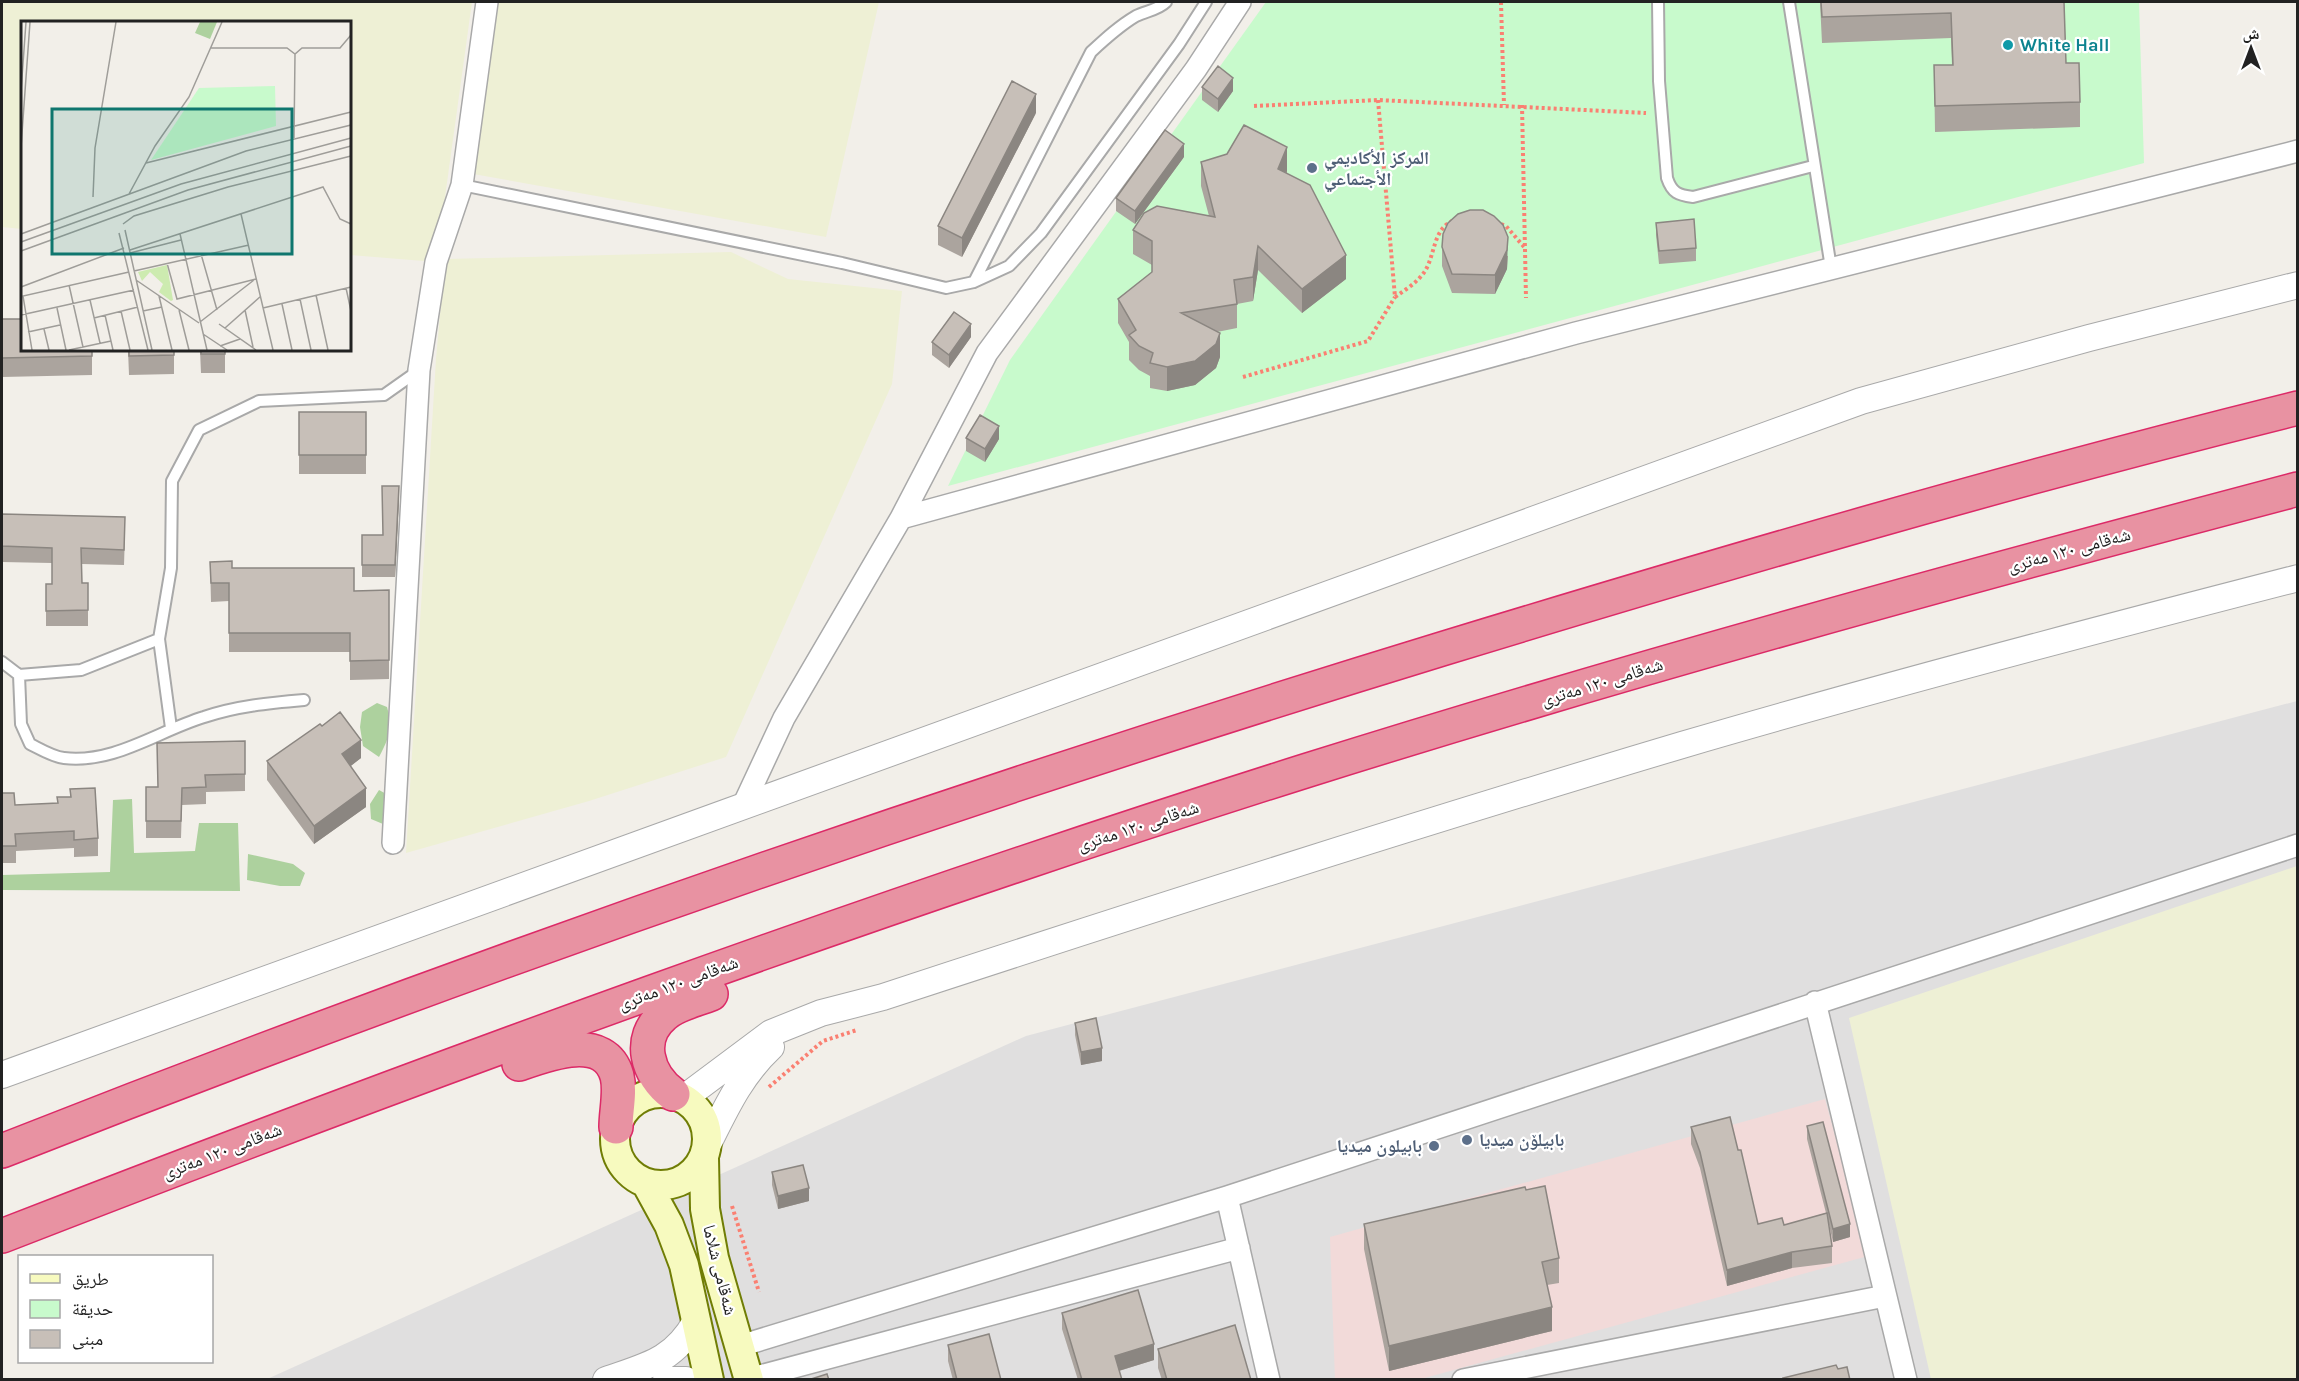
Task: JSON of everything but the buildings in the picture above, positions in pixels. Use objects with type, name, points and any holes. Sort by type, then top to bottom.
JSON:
[{"type":"highway","points":[[2,1151],[384,1004],[624,917],[1239,711],[1604,599],[1894,514],[2298,408]]},
{"type":"highway","name":"شەقامی ١٢٠ مەتری","points":[[2,1236],[379,1091],[809,936],[1304,771],[1882,599],[2298,489]]},
{"type":"highway","points":[[679,1096],[656,1078],[649,1062],[649,1036],[657,1022],[678,1007],[739,984],[809,936]]},
{"type":"highway","points":[[379,1091],[473,1079],[560,1050],[583,1050],[604,1058],[617,1076],[616,1127]]},
{"type":"main road","points":[[616,1127],[623,1113],[633,1102],[647,1095],[679,1096]]},
{"type":"main road","name":"شەقامی شلاما","points":[[679,1096],[703,1118],[706,1151],[705,1209],[714,1258],[749,1379]]},
{"type":"main road","name":"شەقامی شلاما","points":[[616,1127],[617,1154],[634,1176],[646,1183],[678,1245],[709,1380]]},
{"type":"main road","points":[[646,1183],[673,1184],[691,1174],[706,1151]]},
{"type":"street","points":[[393,843],[419,370],[436,262],[462,185],[487,2]]},
{"type":"street","points":[[742,808],[784,718],[901,518],[987,353],[1196,69],[1240,2]]},
{"type":"street","points":[[901,518],[1576,333],[2298,151]]},
{"type":"street","points":[[2,1075],[1861,400],[2089,338],[2298,285]]},
{"type":"street","points":[[679,1096],[771,1033],[821,1013],[883,997],[1285,866],[1685,744],[2030,647],[2298,578]]},
{"type":"street","points":[[740,1346],[1227,1197],[2298,845]]},
{"type":"street","points":[[706,1151],[738,1085],[749,1069],[772,1047],[782,1040],[854,1014],[883,997]]},
{"type":"street","points":[[1815,1002],[1906,1380]]},
{"type":"street","points":[[1227,1197],[1269,1380]]},
{"type":"street","points":[[749,1379],[1239,1248]]},
{"type":"street","points":[[1463,1380],[1885,1296]]},
{"type":"street","points":[[606,1380],[663,1359],[688,1336],[696,1321]]},
{"type":"street","points":[[666,1380],[686,1380]]},
{"type":"lane","points":[[974,282],[1091,52],[1121,26],[1166,2]]},
{"type":"lane","points":[[462,185],[842,263],[946,288],[974,282],[1009,266],[1041,233],[1179,44],[1206,2]]},
{"type":"lane","points":[[1658,2],[1662,114],[1667,178],[1671,189],[1679,195],[1693,197],[1813,166]]},
{"type":"lane","points":[[1789,2],[1813,166],[1831,268]]},
{"type":"lane","points":[[171,728],[159,639],[171,568],[172,481],[198,430],[259,401],[384,395],[419,370]]},
{"type":"lane","points":[[2,662],[19,675],[81,670],[159,639]]},
{"type":"lane","points":[[19,675],[21,724],[30,744],[63,758],[98,757],[139,745],[171,728],[246,705],[304,700]]},
{"type":"path","points":[[1501,2],[1504,105]]},
{"type":"path","points":[[1378,100],[1395,297]]},
{"type":"path","points":[[1254,106],[1378,100],[1522,105],[1662,114]]},
{"type":"path","points":[[1522,105],[1526,298]]},
{"type":"path","points":[[1243,377],[1368,341],[1395,297],[1424,274],[1439,233],[1445,225],[1456,220]]},
{"type":"path","points":[[1498,223],[1506,226],[1525,248]]},
{"type":"path","points":[[763,1092],[823,1041],[868,1026]]},
{"type":"path","points":[[730,1201],[759,1292]]},
{"type":"shaded area","points":[[2297,701],[2297,1379],[265,1380],[1026,1036]]},
{"type":"shaded area","points":[[1825,1099],[1868,1256],[1421,1379],[1335,1380],[1330,1237]]},
{"type":"green space","points":[[2,2],[472,2],[436,262],[351,255],[351,21],[21,21],[21,229],[2,227]]},
{"type":"green space","points":[[490,2],[879,2],[826,237],[462,172]]},
{"type":"green space","points":[[1266,2],[2139,2],[2144,163],[948,486],[1010,360]]},
{"type":"green space","points":[[731,252],[788,279],[902,291],[892,384],[726,757],[589,801],[406,853],[436,359],[445,259]]},
{"type":"green space","points":[[377,703],[387,707],[390,721],[388,738],[379,757],[363,746],[360,727],[362,712]]},
{"type":"green space","points":[[379,790],[390,796],[389,814],[383,824],[371,819],[370,804]]},
{"type":"green space","points":[[132,799],[134,853],[195,851],[199,823],[238,823],[240,891],[2,890],[2,875],[110,872],[113,800]]},
{"type":"green space","points":[[248,854],[293,864],[305,873],[300,886],[280,886],[247,880]]},
{"type":"green space","points":[[2297,866],[2297,1379],[1931,1379],[1849,1018]]},
{"type":"place","name":"White Hall","points":[[2008,45]]},
{"type":"place","name":"المركز الأكاديمي الأجتماعي","points":[[1312,168]]},
{"type":"place","name":"بابیلۆن میدیا","points":[[1467,1140]]},
{"type":"place","name":"بابيلون ميديا","points":[[1434,1146]]}]
